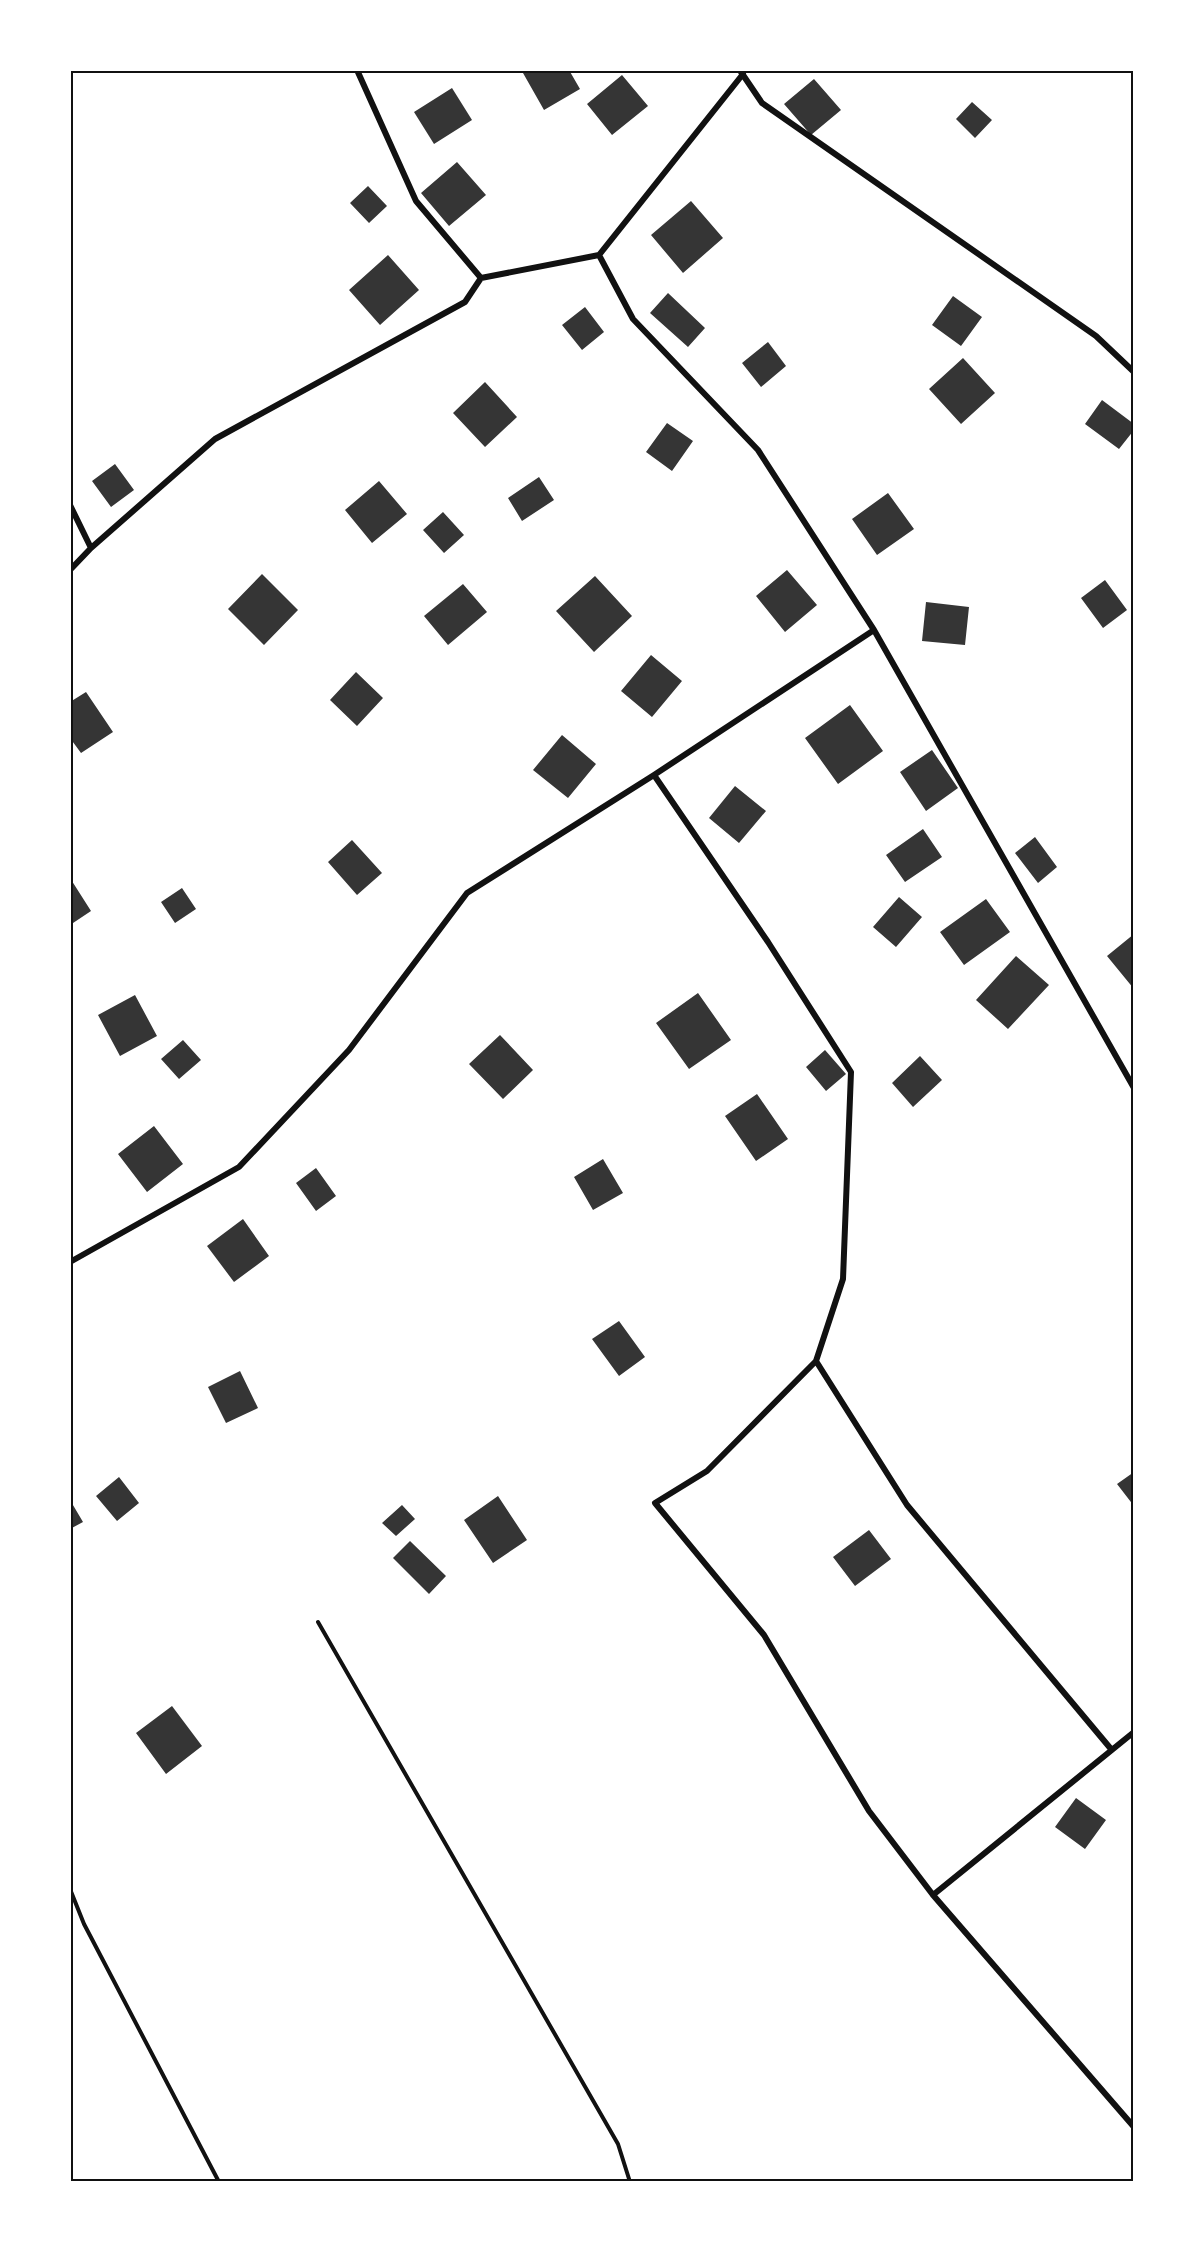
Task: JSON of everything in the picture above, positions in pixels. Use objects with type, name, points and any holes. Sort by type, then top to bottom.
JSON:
[{"type":"street","points":[[357,70],[416,201],[481,278]]},
{"type":"street","points":[[70,570],[91,548],[215,440],[465,302],[481,278],[599,255],[742,72],[762,104],[1096,336],[1134,372]]},
{"type":"street","points":[[599,255],[633,319],[758,450],[874,630],[1134,1088]]},
{"type":"street","points":[[70,505],[91,548]]},
{"type":"street","points":[[70,1262],[239,1167],[350,1050],[467,893],[654,775],[874,630]]},
{"type":"street","points":[[654,775],[768,942],[851,1072],[843,1279],[816,1361],[707,1471],[655,1503],[764,1635],[868,1811],[933,1894],[1134,2127]]},
{"type":"street","points":[[816,1361],[907,1505],[1111,1749]]},
{"type":"street","points":[[933,1894],[1134,1732]]},
{"type":"path","points":[[318,1622],[618,2144],[630,2181]]},
{"type":"path","points":[[70,1889],[84,1924],[219,2181]]},
{"type":"building","points":[[527,70],[569,70],[580,89],[544,110],[523,73]]},
{"type":"building","points":[[622,75],[648,106],[612,135],[587,104]]},
{"type":"building","points":[[814,79],[841,110],[811,135],[784,104]]},
{"type":"building","points":[[452,88],[472,120],[434,144],[414,112]]},
{"type":"building","points":[[972,102],[992,120],[975,138],[956,119]]},
{"type":"building","points":[[457,162],[486,195],[449,226],[421,193]]},
{"type":"building","points":[[368,186],[387,206],[369,223],[350,203]]},
{"type":"building","points":[[691,201],[723,238],[683,273],[651,235]]},
{"type":"building","points":[[388,255],[419,290],[380,325],[349,290]]},
{"type":"building","points":[[668,293],[705,328],[688,347],[650,313]]},
{"type":"building","points":[[953,296],[982,317],[961,346],[932,325]]},
{"type":"building","points":[[585,307],[604,332],[582,350],[562,325]]},
{"type":"building","points":[[768,342],[786,366],[761,387],[742,363]]},
{"type":"building","points":[[963,358],[995,393],[961,424],[929,389]]},
{"type":"building","points":[[485,382],[517,417],[485,447],[453,413]]},
{"type":"building","points":[[1102,400],[1134,424],[1134,430],[1119,449],[1085,424]]},
{"type":"building","points":[[667,423],[693,441],[672,471],[646,452]]},
{"type":"building","points":[[115,464],[134,490],[111,507],[92,481]]},
{"type":"building","points":[[539,477],[554,500],[522,521],[508,498]]},
{"type":"building","points":[[379,481],[407,514],[372,543],[345,510]]},
{"type":"building","points":[[888,493],[914,529],[877,555],[852,519]]},
{"type":"building","points":[[443,512],[464,535],[444,553],[423,530]]},
{"type":"building","points":[[787,570],[817,605],[785,632],[756,596]]},
{"type":"building","points":[[262,574],[298,610],[264,645],[228,609]]},
{"type":"building","points":[[595,576],[632,616],[594,652],[556,611]]},
{"type":"building","points":[[1105,580],[1127,610],[1103,628],[1081,598]]},
{"type":"building","points":[[463,584],[487,612],[448,645],[424,616]]},
{"type":"building","points":[[926,602],[969,607],[965,645],[922,641]]},
{"type":"building","points":[[651,655],[682,681],[652,717],[621,691]]},
{"type":"building","points":[[356,672],[383,698],[357,726],[330,700]]},
{"type":"building","points":[[86,692],[113,732],[81,753],[70,738],[70,702]]},
{"type":"building","points":[[850,705],[883,751],[838,784],[805,738]]},
{"type":"building","points":[[562,735],[596,764],[568,798],[533,770]]},
{"type":"building","points":[[932,750],[958,788],[926,811],[900,772]]},
{"type":"building","points":[[735,786],[766,811],[739,843],[709,818]]},
{"type":"building","points":[[923,829],[942,857],[905,882],[886,855]]},
{"type":"building","points":[[1035,837],[1057,867],[1038,883],[1015,853]]},
{"type":"building","points":[[352,840],[382,873],[357,895],[328,862]]},
{"type":"building","points":[[70,878],[91,911],[70,925]]},
{"type":"building","points":[[182,888],[196,909],[175,923],[161,902]]},
{"type":"building","points":[[899,897],[922,917],[896,947],[873,927]]},
{"type":"building","points":[[986,899],[1010,932],[964,965],[940,932]]},
{"type":"building","points":[[1134,934],[1134,989],[1107,956]]},
{"type":"building","points":[[1016,956],[1049,985],[1008,1029],[976,1000]]},
{"type":"building","points":[[698,993],[731,1040],[689,1069],[656,1023]]},
{"type":"building","points":[[135,995],[157,1036],[120,1056],[98,1015]]},
{"type":"building","points":[[500,1035],[533,1070],[503,1099],[469,1064]]},
{"type":"building","points":[[183,1040],[201,1060],[179,1079],[161,1059]]},
{"type":"building","points":[[825,1050],[846,1074],[826,1091],[806,1067]]},
{"type":"building","points":[[920,1056],[942,1080],[913,1107],[892,1083]]},
{"type":"building","points":[[757,1094],[788,1139],[756,1161],[725,1116]]},
{"type":"building","points":[[154,1126],[183,1164],[147,1192],[118,1154]]},
{"type":"building","points":[[603,1159],[623,1193],[593,1210],[574,1177]]},
{"type":"building","points":[[316,1168],[336,1196],[316,1211],[296,1183]]},
{"type":"building","points":[[243,1219],[269,1256],[234,1282],[207,1246]]},
{"type":"building","points":[[619,1321],[645,1357],[619,1376],[592,1339]]},
{"type":"building","points":[[240,1371],[258,1408],[226,1423],[208,1387]]},
{"type":"building","points":[[1134,1472],[1134,1506],[1117,1484]]},
{"type":"building","points":[[119,1477],[139,1503],[117,1521],[96,1496]]},
{"type":"building","points":[[498,1496],[527,1540],[493,1563],[464,1520]]},
{"type":"building","points":[[70,1500],[83,1522],[70,1529]]},
{"type":"building","points":[[402,1505],[415,1519],[396,1536],[382,1523]]},
{"type":"building","points":[[869,1530],[891,1559],[855,1586],[833,1557]]},
{"type":"building","points":[[410,1541],[446,1576],[429,1594],[393,1558]]},
{"type":"building","points":[[172,1706],[202,1746],[166,1774],[136,1733]]},
{"type":"building","points":[[1076,1798],[1106,1820],[1085,1849],[1055,1827]]}]
